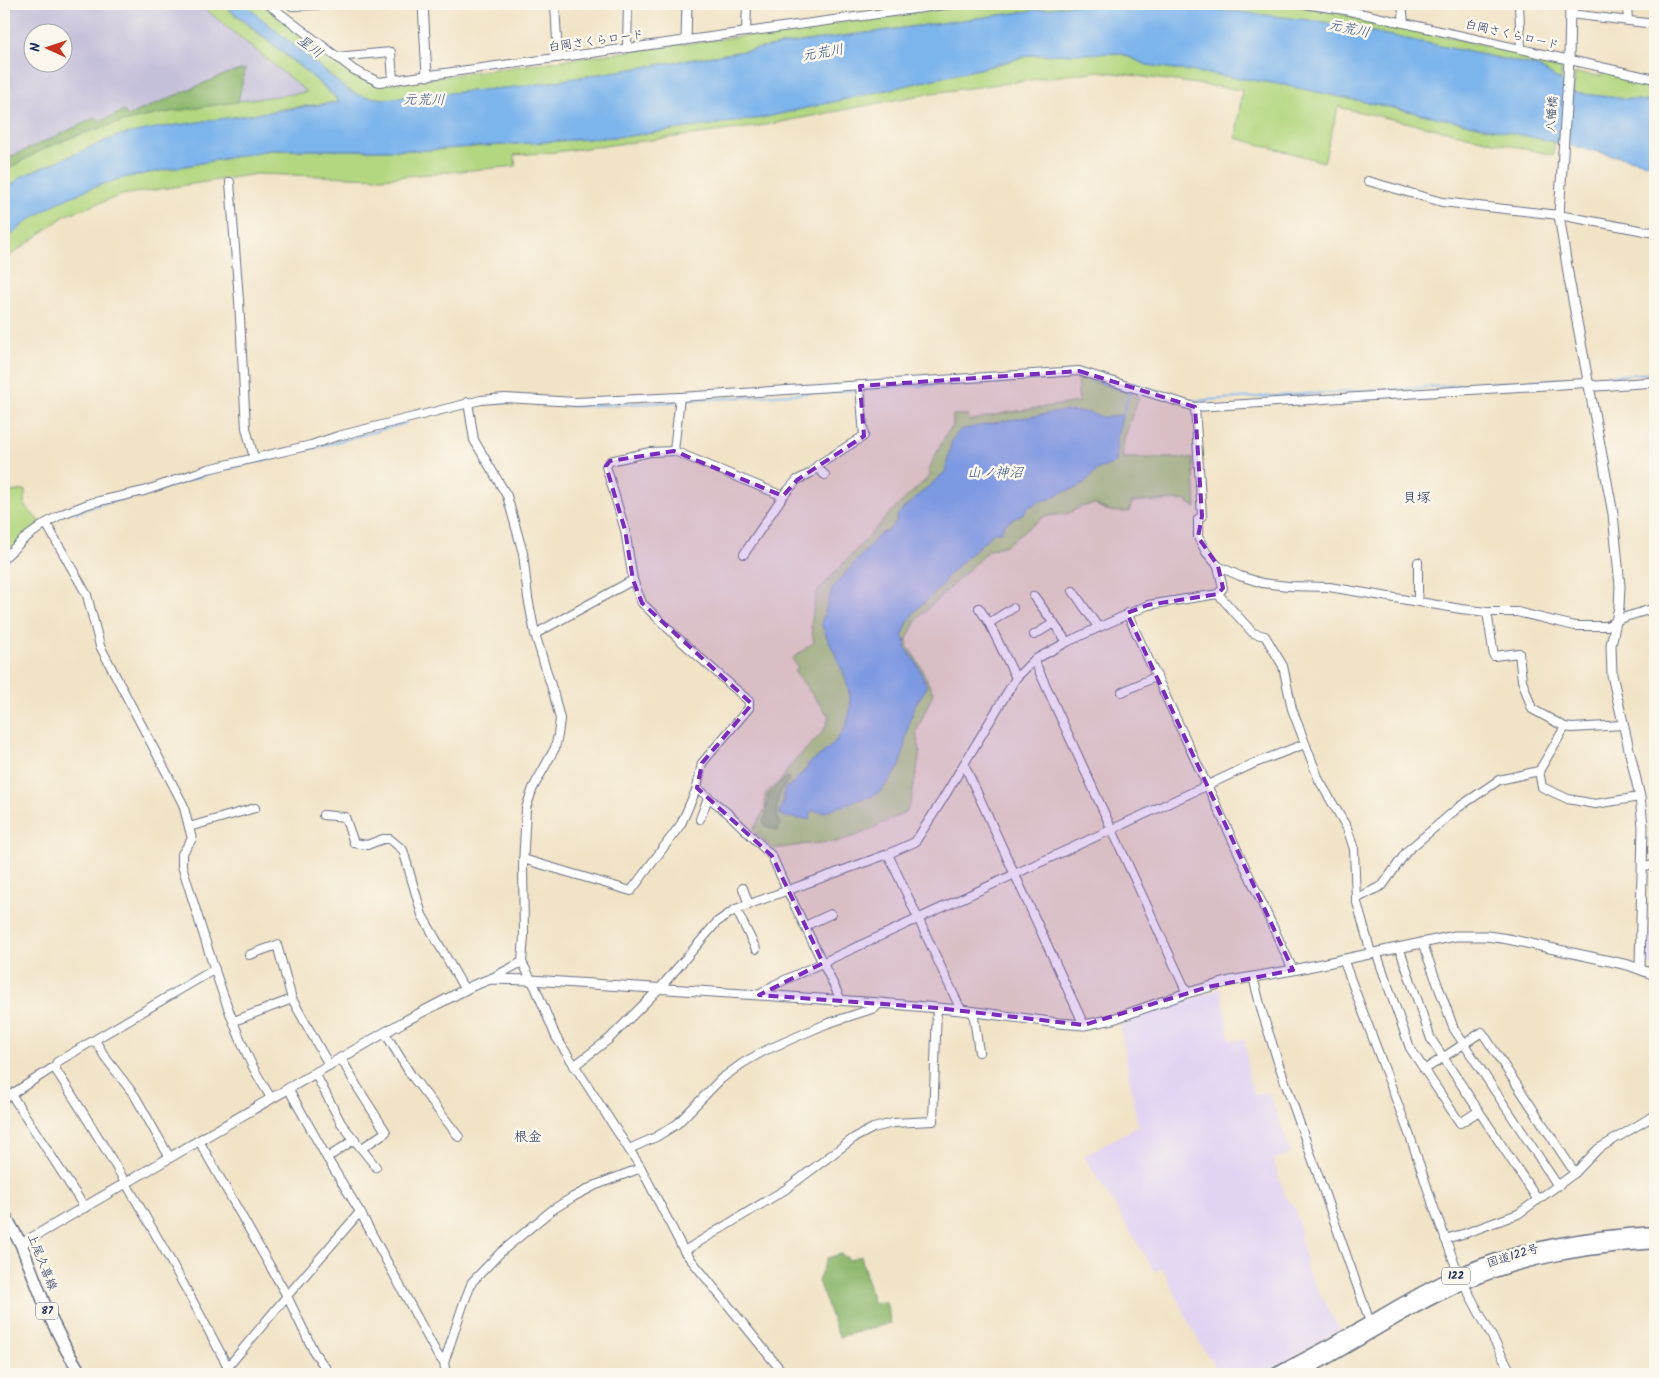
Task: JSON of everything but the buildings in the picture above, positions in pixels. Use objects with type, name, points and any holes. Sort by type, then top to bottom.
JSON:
[{"type":"highway","name":"国道122号","points":[[1277,1374],[1412,1298],[1513,1256],[1556,1244],[1608,1236],[1655,1233]]},
{"type":"highway","name":"国道122号","points":[[1297,1374],[1461,1279],[1557,1254],[1610,1245],[1655,1242]]},
{"type":"main road","name":"上尾久喜線","points":[[4,1214],[21,1244],[48,1313],[81,1374]]},
{"type":"street","name":"白岡さくらロード","points":[[268,4],[354,70],[379,82],[951,4]]},
{"type":"street","points":[[293,24],[292,5],[336,4]]},
{"type":"street","points":[[423,4],[428,76]]},
{"type":"street","points":[[555,4],[558,58]]},
{"type":"street","points":[[627,48],[628,4]]},
{"type":"street","points":[[686,40],[687,4]]},
{"type":"street","points":[[746,31],[747,4]]},
{"type":"street","points":[[886,4],[886,12]]},
{"type":"street","name":"白岡さくらロード","points":[[1304,4],[1404,22],[1655,79]]},
{"type":"street","points":[[1402,4],[1404,22]]},
{"type":"street","points":[[1519,4],[1521,49]]},
{"type":"street","name":"八幡橋","points":[[1570,4],[1560,215],[1569,279],[1613,514],[1617,549],[1620,586],[1619,607],[1611,645],[1612,675],[1640,797],[1643,826],[1640,968]]},
{"type":"street","points":[[1627,4],[1628,21]]},
{"type":"street","points":[[1570,14],[1655,24]]},
{"type":"street","points":[[336,57],[391,52],[393,80]]},
{"type":"street","points":[[1368,181],[1442,202],[1560,215],[1650,232],[1655,231]]},
{"type":"street","points":[[230,182],[246,428],[254,458]]},
{"type":"street","points":[[4,558],[24,539],[46,523],[62,514],[91,503],[144,491],[208,469],[311,445],[338,436],[468,402],[505,398],[576,402],[860,386],[1079,371],[1195,408],[1575,383],[1597,386],[1655,382]]},
{"type":"street","points":[[744,554],[783,496],[797,480],[811,473],[816,467],[864,436],[860,386]]},
{"type":"street","points":[[674,451],[680,397]]},
{"type":"street","points":[[468,402],[474,440],[507,496],[523,553],[528,598],[535,634],[560,719],[555,748],[533,788],[526,808],[523,859],[524,936],[522,962],[556,1037],[641,1168],[684,1250],[784,1374]]},
{"type":"street","points":[[1195,408],[1202,516],[1198,519],[1198,537],[1206,552],[1218,566],[1240,576],[1288,586],[1329,587],[1487,612],[1517,612],[1575,626],[1607,626],[1622,618],[1655,608]]},
{"type":"street","points":[[523,859],[631,892],[681,824],[697,788],[702,763],[750,708],[749,701],[680,640],[642,603],[633,580],[624,530],[606,466],[610,461],[650,452],[674,451],[783,496]]},
{"type":"street","points":[[816,467],[825,475]]},
{"type":"street","points":[[46,523],[86,595],[100,646],[183,804],[192,839],[182,854],[182,866],[234,1021],[250,1061],[271,1098]]},
{"type":"street","points":[[1418,562],[1418,602]]},
{"type":"street","points":[[574,1066],[609,1039],[660,988],[717,922],[736,909],[888,854],[915,842],[1016,678],[1034,660],[1127,613],[1148,605],[1218,594],[1223,588],[1218,566]]},
{"type":"street","points":[[535,634],[633,580]]},
{"type":"street","points":[[1072,591],[1098,627]]},
{"type":"street","points":[[1218,594],[1253,633],[1265,636],[1283,666],[1292,709],[1319,780],[1347,828],[1354,849],[1356,899],[1359,914],[1410,1048],[1460,1123],[1479,1111]]},
{"type":"street","points":[[1034,596],[1067,642]]},
{"type":"street","points":[[980,608],[1016,678]]},
{"type":"street","points":[[989,623],[1013,608]]},
{"type":"street","points":[[1487,612],[1494,656],[1519,653],[1522,680],[1532,709],[1565,727],[1623,724]]},
{"type":"street","points":[[1127,613],[1293,970]]},
{"type":"street","points":[[1034,635],[1054,622]]},
{"type":"street","points":[[1034,660],[1187,993]]},
{"type":"street","points":[[1122,692],[1157,676]]},
{"type":"street","points":[[1565,727],[1540,771],[1542,787],[1568,799],[1596,804],[1640,797]]},
{"type":"street","points":[[759,995],[774,985],[1208,785],[1306,744]]},
{"type":"street","points":[[964,764],[1084,1025]]},
{"type":"street","points":[[1356,899],[1384,885],[1407,851],[1459,807],[1499,780],[1540,771]]},
{"type":"street","points":[[697,788],[730,814],[772,856],[841,1000]]},
{"type":"street","points":[[700,819],[708,798]]},
{"type":"street","points":[[189,828],[255,808]]},
{"type":"street","points":[[323,815],[344,817],[354,843],[367,844],[390,839],[403,850],[422,915],[465,990]]},
{"type":"street","points":[[888,854],[961,1010]]},
{"type":"street","points":[[1643,868],[1655,864]]},
{"type":"street","points":[[743,888],[749,904]]},
{"type":"street","points":[[736,909],[756,949]]},
{"type":"street","points":[[806,926],[832,914]]},
{"type":"street","points":[[490,979],[531,980],[880,1003],[973,1011],[1058,1024],[1084,1025],[1113,1019],[1187,993],[1223,983],[1456,936],[1488,936],[1525,942],[1640,968],[1655,975]]},
{"type":"street","points":[[1422,942],[1454,1028],[1558,1186]]},
{"type":"street","points":[[249,955],[277,945],[292,999],[329,1064]]},
{"type":"street","points":[[1399,947],[1431,1039],[1538,1200]]},
{"type":"street","points":[[1343,959],[1461,1279],[1512,1374]]},
{"type":"street","points":[[21,1244],[329,1064],[465,990],[522,962]]},
{"type":"street","points":[[4,1099],[54,1067],[57,1062],[215,969]]},
{"type":"street","points":[[1253,977],[1279,1065],[1370,1322]]},
{"type":"street","points":[[234,1021],[292,999]]},
{"type":"street","points":[[629,1149],[656,1137],[677,1124],[721,1079],[743,1063],[764,1051],[826,1024],[875,1008],[880,1003]]},
{"type":"street","points":[[684,1250],[786,1189],[854,1138],[873,1128],[893,1124],[933,1122],[938,1008]]},
{"type":"street","points":[[973,1011],[979,1052]]},
{"type":"street","points":[[1424,1070],[1482,1032],[1575,1173]]},
{"type":"street","points":[[385,1033],[411,1075],[458,1137]]},
{"type":"street","points":[[94,1040],[135,1096],[170,1158]]},
{"type":"street","points":[[341,1058],[386,1132],[362,1148]]},
{"type":"street","points":[[54,1067],[127,1183],[179,1273],[228,1367]]},
{"type":"street","points":[[315,1073],[341,1123],[376,1167]]},
{"type":"street","points":[[288,1088],[360,1212],[437,1354],[444,1363]]},
{"type":"street","points":[[11,1094],[85,1208]]},
{"type":"street","points":[[1445,1238],[1466,1233],[1518,1214],[1575,1173],[1586,1164],[1598,1149],[1655,1115]]},
{"type":"street","points":[[327,1158],[355,1139]]},
{"type":"street","points":[[199,1141],[287,1296],[314,1352],[330,1374]]},
{"type":"street","points":[[446,1374],[444,1363],[462,1305],[472,1282],[501,1252],[552,1210],[596,1185],[641,1168]]},
{"type":"street","points":[[222,1374],[360,1212]]},
{"type":"highlighted area","points":[[1079,371],[1195,407],[1202,516],[1198,537],[1218,566],[1223,588],[1218,594],[1148,605],[1127,613],[1293,970],[1208,987],[1084,1025],[937,1008],[759,995],[823,963],[772,856],[697,788],[702,763],[752,704],[642,603],[633,580],[625,530],[606,466],[610,461],[674,451],[783,496],[797,480],[864,436],[860,386]]},
{"type":"shaded area","points":[[4,4],[199,4],[308,92],[216,105],[4,172]]},
{"type":"shaded area","points":[[1646,928],[1655,931],[1655,967],[1650,965],[1646,959]]},
{"type":"shaded area","points":[[1221,989],[1230,1041],[1245,1039],[1249,1078],[1254,1095],[1269,1092],[1291,1153],[1273,1160],[1288,1202],[1291,1202],[1296,1210],[1307,1270],[1340,1330],[1264,1374],[1221,1374],[1200,1344],[1162,1268],[1155,1272],[1084,1156],[1138,1126],[1120,1025],[1163,1008]]},
{"type":"green space","points":[[199,4],[221,4],[314,78],[339,102],[279,109],[4,192],[4,172],[37,152],[73,137],[111,125],[190,108],[307,92]]},
{"type":"green space","points":[[242,4],[261,4],[349,72],[379,85],[979,4],[1283,4],[1329,11],[1552,60],[1562,71],[1561,81],[1537,66],[1324,22],[1197,7],[1074,5],[807,41],[525,86],[385,99],[362,97],[342,86]]},
{"type":"green space","points":[[1120,53],[1147,65],[1279,84],[1555,142],[1553,155],[1338,107],[1324,162],[1236,138],[1242,90],[1100,71],[931,93],[755,127],[555,152],[514,155],[516,166],[384,178],[256,174],[122,195],[66,215],[11,255],[4,264],[4,242],[26,222],[57,203],[88,189],[122,178],[270,150],[429,150],[629,136],[762,118],[983,68],[1031,55]]},
{"type":"green space","points":[[245,69],[238,102],[146,117],[87,132],[30,156],[4,172],[4,160],[97,117],[99,122],[124,111],[127,116],[228,73]]},
{"type":"green space","points":[[1604,71],[1655,82],[1655,102],[1573,93],[1575,73],[1601,76]]},
{"type":"green space","name":"山ノ神沼","points":[[1081,377],[1139,397],[1124,438],[1122,458],[1193,458],[1196,508],[1185,500],[1132,502],[1129,512],[1111,511],[1095,504],[1080,507],[1069,513],[1043,517],[1006,545],[989,550],[916,620],[907,639],[908,647],[919,663],[933,693],[916,732],[920,752],[911,801],[906,812],[858,835],[836,842],[773,849],[753,830],[765,809],[765,794],[781,780],[790,766],[821,734],[829,716],[794,671],[798,667],[792,659],[814,642],[811,626],[816,593],[891,512],[931,475],[928,471],[946,434],[953,426],[953,415],[968,415],[969,421],[1005,413],[1079,402],[1077,378]]},
{"type":"green space","points":[[25,490],[25,506],[39,521],[38,525],[4,554],[4,493]]},
{"type":"green space","points":[[787,776],[789,780],[781,790],[777,802],[780,826],[778,831],[764,825],[763,820],[766,815],[768,795]]},
{"type":"green space","points":[[841,1254],[850,1260],[861,1256],[873,1303],[886,1302],[891,1323],[839,1337],[818,1281],[827,1258]]},
{"type":"water","name":"元荒川","points":[[223,4],[244,4],[349,91],[361,96],[385,99],[525,86],[807,41],[1074,5],[1197,7],[1324,22],[1537,66],[1561,81],[1574,93],[1655,102],[1655,165],[1279,84],[1147,65],[1120,53],[1031,55],[983,68],[762,118],[629,136],[429,150],[270,150],[122,178],[88,189],[57,203],[26,222],[4,242],[4,192],[22,176],[117,136],[156,128],[339,102],[334,95]]},
{"type":"water","name":"山ノ神沼","points":[[1064,411],[1085,412],[1104,417],[1122,416],[1117,438],[1116,463],[1098,469],[1082,486],[1041,501],[1005,524],[1001,532],[995,532],[968,556],[946,578],[941,587],[917,609],[908,622],[902,637],[905,639],[906,649],[916,662],[927,687],[913,708],[900,767],[883,789],[873,796],[825,812],[811,811],[809,820],[783,817],[779,813],[784,801],[785,788],[792,784],[807,768],[808,764],[829,748],[843,732],[849,716],[850,700],[847,683],[821,624],[833,587],[881,533],[887,531],[896,522],[897,516],[904,508],[945,472],[952,440],[960,430]]},
{"type":"waterway","points":[[1591,377],[1655,373]]},
{"type":"waterway","points":[[863,389],[1082,376],[1132,393],[1132,389]]},
{"type":"waterway","points":[[1189,401],[1583,378]]},
{"type":"waterway","points":[[1134,385],[1134,383],[1185,400]]},
{"type":"waterway","points":[[681,401],[858,390]]},
{"type":"waterway","points":[[1122,416],[1129,392]]},
{"type":"waterway","points":[[494,403],[509,402]]},
{"type":"waterway","points":[[536,403],[575,406],[676,402]]},
{"type":"waterway","points":[[153,492],[214,472],[315,448],[406,423]]},
{"type":"waterway","points":[[76,513],[101,504],[146,494]]},
{"type":"waterway","points":[[14,554],[33,537]]},
{"type":"waterway","points":[[4,564],[11,557]]},
{"type":"district","name":"貝塚","points":[[1417,498]]},
{"type":"district","name":"根金","points":[[528,1137]]},
{"type":"water label","name":"星川","points":[[310,47]]}]
